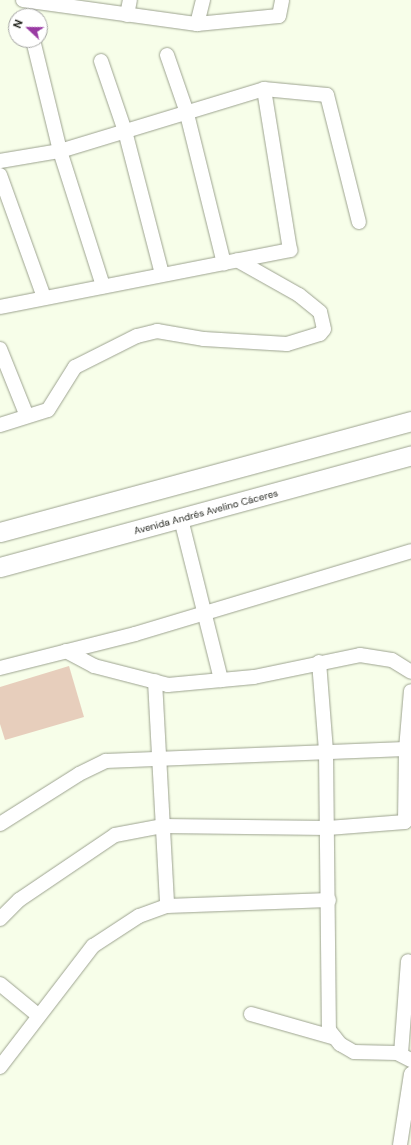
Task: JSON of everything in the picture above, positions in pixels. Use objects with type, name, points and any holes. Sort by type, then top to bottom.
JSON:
[{"type":"street","points":[[23,0],[60,3],[127,16],[197,24],[279,16],[282,0]]},
{"type":"street","points":[[127,16],[130,0]]},
{"type":"street","points":[[197,24],[203,0]]},
{"type":"street","points":[[35,48],[60,151],[103,286]]},
{"type":"street","points":[[0,425],[48,410],[75,367],[83,360],[137,336],[157,331],[204,338],[287,344],[320,334],[324,329],[320,312],[299,295],[230,261],[186,110],[167,55]]},
{"type":"street","points":[[101,61],[125,131],[162,274]]},
{"type":"street","points":[[0,161],[60,151],[186,110],[264,89],[327,95],[359,222]]},
{"type":"street","points":[[0,307],[44,297],[290,250],[264,89]]},
{"type":"street","points":[[0,175],[44,297]]},
{"type":"street","points":[[0,349],[28,416]]},
{"type":"street","points":[[0,532],[411,421]]},
{"type":"street","name":"Avenida Andrés Avelino Cáceres","points":[[0,567],[181,519],[411,455]]},
{"type":"street","points":[[181,519],[202,614],[221,680]]},
{"type":"street","points":[[0,668],[66,652],[202,614],[411,551]]},
{"type":"street","points":[[66,652],[94,666],[168,685],[221,680],[360,655],[392,660],[411,672]]},
{"type":"street","points":[[319,662],[326,750],[329,900],[329,1030],[335,1038],[354,1052],[406,1057],[408,961]]},
{"type":"street","points":[[155,681],[167,906]]},
{"type":"street","points":[[0,919],[19,900],[115,835],[163,826],[328,828],[405,822],[411,691]]},
{"type":"street","points":[[0,824],[79,774],[106,761],[326,750],[408,749]]},
{"type":"street","points":[[3,1058],[39,1016],[93,946],[139,916],[167,906],[329,900]]},
{"type":"street","points":[[0,984],[39,1016]]},
{"type":"street","points":[[251,1014],[335,1038]]},
{"type":"street","points":[[400,1145],[411,1074]]},
{"type":"shaded area","points":[[69,666],[84,717],[5,740],[0,724],[0,687]]}]
